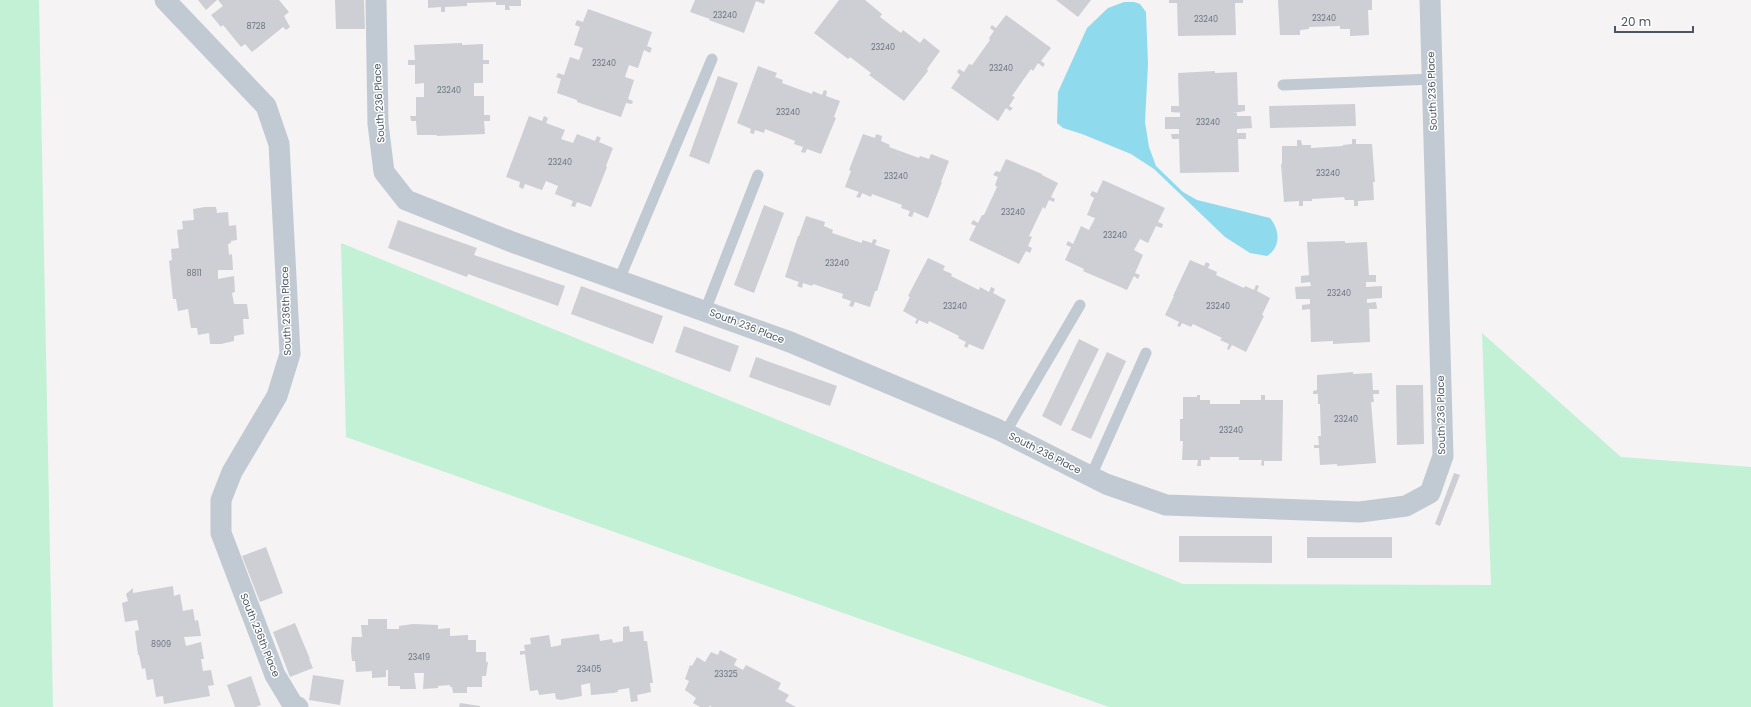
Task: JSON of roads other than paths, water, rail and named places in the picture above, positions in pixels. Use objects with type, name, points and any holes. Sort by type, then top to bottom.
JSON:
[{"type":"street","name":"South 236th Place","points":[[165,0],[266,106],[279,144],[290,354],[277,396],[232,472],[221,500],[221,533],[275,675],[296,706]]},
{"type":"street","name":"South 236 Place","points":[[376,0],[378,124],[384,172],[406,200],[512,242],[705,310],[790,342],[1005,433],[1106,484],[1166,505],[1360,512],[1406,506],[1430,493],[1443,456],[1430,0]]},
{"type":"lane","points":[[619,280],[712,59]]},
{"type":"lane","points":[[1283,85],[1432,79]]},
{"type":"lane","points":[[705,310],[758,175]]},
{"type":"lane","points":[[1005,433],[1080,305]]},
{"type":"lane","points":[[1091,476],[1146,353]]},
{"type":"water","points":[[1124,2],[1134,2],[1140,4],[1146,12],[1148,64],[1145,122],[1149,147],[1156,166],[1183,192],[1197,200],[1270,218],[1276,228],[1278,238],[1275,248],[1267,256],[1250,253],[1225,237],[1154,169],[1131,154],[1063,128],[1057,123],[1058,92],[1087,28],[1108,8]]}]
